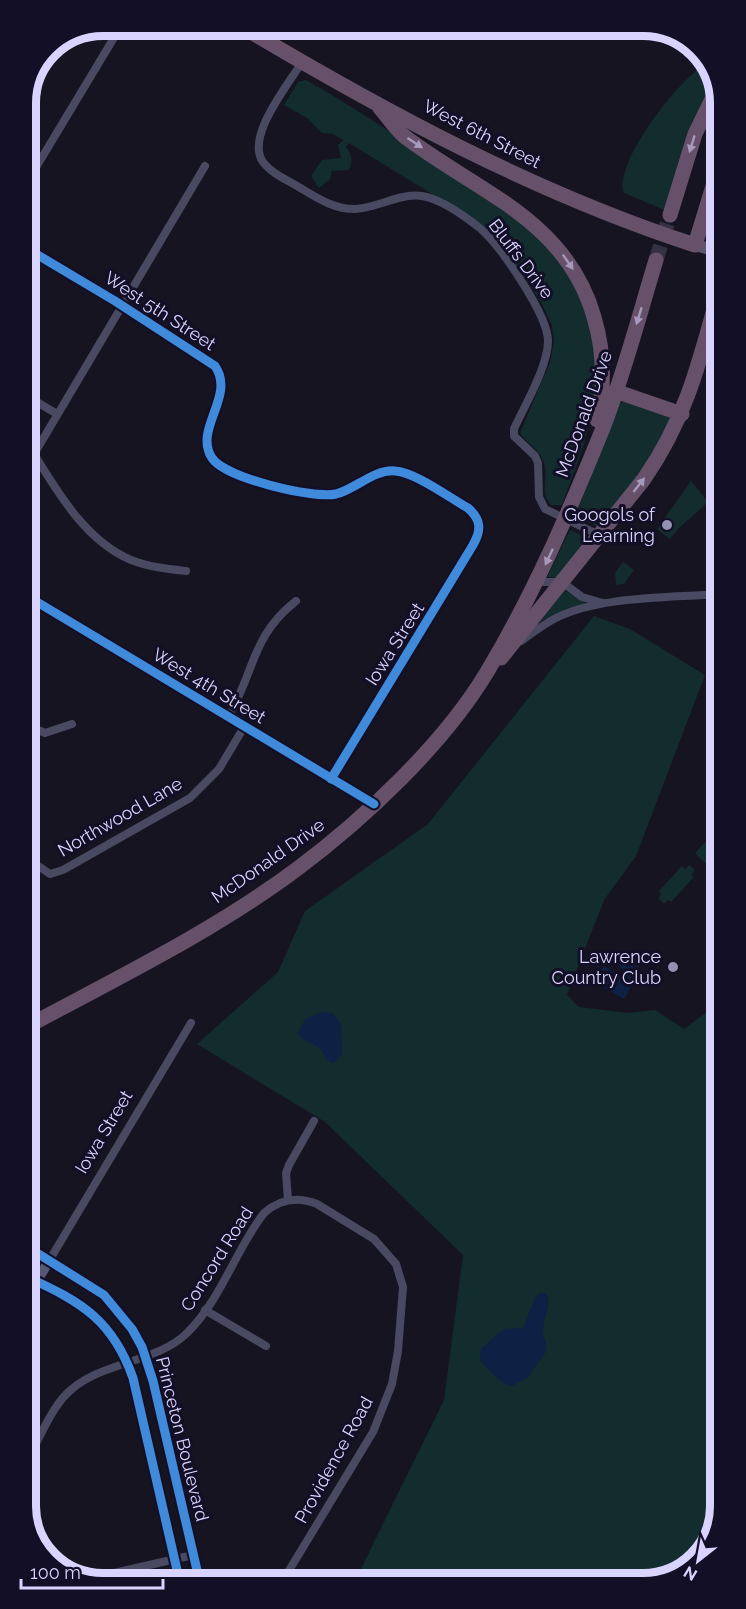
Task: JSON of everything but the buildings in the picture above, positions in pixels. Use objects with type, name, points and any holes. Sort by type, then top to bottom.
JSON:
[{"type":"highway","name":"West 6th Street","points":[[259,36],[374,101],[541,185],[639,226],[695,245]]},
{"type":"highway","points":[[374,101],[403,135],[528,218],[566,257],[580,280],[599,332],[602,356],[600,407],[589,459]]},
{"type":"highway","points":[[670,214],[695,134],[710,103]]},
{"type":"highway","points":[[695,245],[710,196]]},
{"type":"highway","name":"McDonald Drive","points":[[486,673],[537,582],[566,520],[615,392],[656,260]]},
{"type":"highway","name":"McDonald Drive","points":[[36,1022],[187,939],[261,894],[329,844],[374,804],[434,741],[648,473],[682,414],[710,321]]},
{"type":"highway","points":[[615,392],[682,414]]},
{"type":"main road","name":"West 6th Street","points":[[695,245],[710,250]]},
{"type":"street","points":[[36,167],[115,36]]},
{"type":"street","name":"Bluffs Drive","points":[[302,62],[260,132],[257,146],[262,161],[271,171],[335,206],[358,209],[402,198],[423,196],[467,219],[487,236],[538,306],[547,328],[546,357],[514,429],[514,436],[535,456],[538,463],[538,497],[541,504],[550,513],[599,535]]},
{"type":"street","points":[[36,451],[205,166]]},
{"type":"street","name":"West 5th Street","points":[[36,254],[122,305],[208,360],[218,370],[222,377],[222,390],[207,442],[211,457],[225,469],[303,493],[324,496],[352,488],[381,473],[399,471],[468,508],[479,524]]},
{"type":"street","points":[[36,401],[57,414]]},
{"type":"street","points":[[36,457],[70,509],[110,548],[146,565],[186,572]]},
{"type":"street","name":"Iowa Street","points":[[331,779],[449,587],[477,537],[479,524]]},
{"type":"street","points":[[537,582],[562,582],[582,597],[609,603]]},
{"type":"street","points":[[512,646],[556,618],[609,603],[710,595]]},
{"type":"street","name":"West 4th Street","points":[[36,601],[374,804]]},
{"type":"street","points":[[228,717],[239,698],[268,628],[296,601]]},
{"type":"street","points":[[36,729],[45,733],[72,724]]},
{"type":"street","name":"Northwood Lane","points":[[36,864],[50,874],[63,870],[190,798],[219,770],[244,727]]},
{"type":"street","name":"Iowa Street","points":[[49,1261],[191,1023]]},
{"type":"street","points":[[288,1200],[286,1173],[315,1121]]},
{"type":"street","name":"Concord Road","points":[[36,1444],[71,1389],[94,1375],[173,1343],[186,1335],[205,1310],[261,1217],[272,1206],[288,1200]]},
{"type":"street","name":"Providence Road","points":[[287,1573],[381,1416],[396,1368],[403,1287],[396,1264],[374,1239],[317,1204],[308,1200],[288,1200]]},
{"type":"street","name":"Princeton Boulevard","points":[[36,1253],[93,1287],[112,1304],[132,1329],[145,1355],[153,1381],[198,1573]]},
{"type":"street","points":[[36,1276],[49,1261]]},
{"type":"street","name":"Princeton Boulevard","points":[[36,1282],[96,1316],[114,1338],[127,1363],[178,1573]]},
{"type":"street","points":[[205,1310],[266,1346]]},
{"type":"street","points":[[114,1573],[193,1555]]},
{"type":"green space","points":[[700,69],[709,93],[688,134],[667,211],[624,193],[623,179],[638,143],[651,122]]},
{"type":"green space","points":[[306,80],[366,116],[485,194],[539,239],[561,265],[578,294],[590,327],[596,364],[591,419],[562,505],[551,505],[547,500],[542,458],[520,433],[550,362],[554,342],[552,325],[540,300],[495,237],[484,226],[349,143],[346,147],[351,158],[349,170],[332,171],[330,179],[319,188],[311,176],[322,160],[341,158],[338,145],[343,140],[333,134],[322,133],[307,118],[284,105],[298,82]]},
{"type":"green space","points":[[624,402],[668,416],[671,420],[638,477],[602,523],[596,526],[575,517],[620,403]]},
{"type":"green space","points":[[691,481],[708,502],[670,539],[657,529]]},
{"type":"green space","points":[[570,530],[586,537],[561,578],[547,577]]},
{"type":"green space","points":[[623,562],[634,570],[624,584],[616,585],[615,573]]},
{"type":"green space","points":[[564,590],[588,604],[565,610],[539,622]]},
{"type":"green space","name":"Lawrence Country Club","points":[[594,616],[630,629],[705,675],[636,856],[604,900],[567,995],[579,1007],[628,1013],[655,1010],[684,1029],[710,1010],[710,1506],[709,1519],[704,1531],[668,1531],[668,1568],[643,1573],[359,1573],[444,1400],[463,1255],[325,1122],[197,1044],[278,972],[305,911],[428,824]]},
{"type":"green space","points":[[710,837],[710,860],[706,864],[695,853]]},
{"type":"green space","points":[[689,865],[695,870],[691,875],[694,877],[671,902],[668,900],[664,904],[658,898],[661,894],[659,891],[682,866],[685,869]]},
{"type":"water","points":[[640,953],[638,975],[624,999],[595,982],[603,966],[628,980],[618,963]]},
{"type":"water","points":[[321,1012],[333,1013],[341,1024],[342,1054],[334,1063],[326,1058],[318,1047],[304,1040],[298,1033],[305,1019]]},
{"type":"water","points":[[546,1293],[548,1298],[543,1330],[545,1353],[529,1377],[516,1384],[506,1384],[480,1360],[481,1349],[504,1329],[523,1328],[536,1296]]},
{"type":"tunnel","points":[[656,260],[670,215]]},
{"type":"cycle path","points":[[36,254],[115,301],[215,366],[220,377],[221,389],[207,436],[212,458],[220,465],[234,473],[270,485],[325,495],[336,494],[380,473],[403,472],[468,508],[476,517],[479,530],[473,545],[331,779]]},
{"type":"cycle path","points":[[36,601],[374,804]]},
{"type":"cycle path","points":[[36,1252],[104,1295],[132,1329],[142,1347],[153,1381],[198,1573]]},
{"type":"cycle path","points":[[36,1282],[80,1305],[93,1316],[116,1342],[125,1358],[133,1378],[178,1573]]},
{"type":"place","name":"Googols of Learning","points":[[667,525]]},
{"type":"place","name":"Lawrence Country Club","points":[[673,967]]}]
